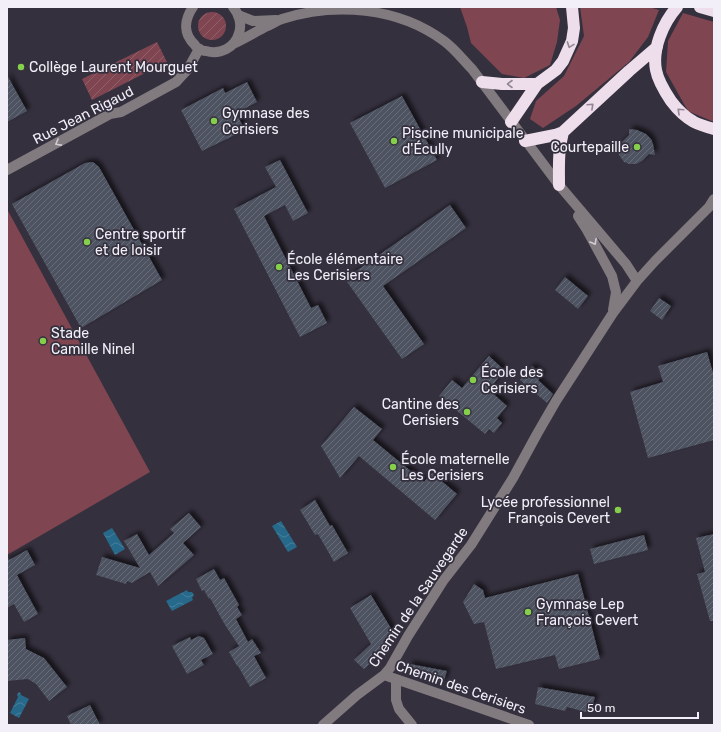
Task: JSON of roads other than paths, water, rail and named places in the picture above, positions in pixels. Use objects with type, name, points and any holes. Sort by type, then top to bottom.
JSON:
[{"type":"highway","points":[[511,122],[537,84],[556,70],[568,52],[572,41],[574,28],[572,7]]},
{"type":"highway","points":[[677,7],[668,18],[657,47],[655,60],[658,78],[667,96],[684,115],[693,122],[714,129]]},
{"type":"highway","points":[[700,7],[714,11]]},
{"type":"highway","points":[[525,141],[563,132],[657,47]]},
{"type":"highway","points":[[482,82],[502,84],[537,84]]},
{"type":"highway","points":[[559,185],[558,159],[563,132]]},
{"type":"street","points":[[193,7],[189,12],[187,19],[187,34],[191,41],[200,49],[212,53],[227,49],[233,44],[280,20],[302,13],[349,9],[392,16],[424,28],[444,42],[460,56],[482,82],[559,185],[626,264],[637,281]]},
{"type":"street","points":[[233,44],[240,31],[240,23],[235,11]]},
{"type":"street","points":[[235,11],[253,22],[280,20]]},
{"type":"street","name":"Rue Jean Rigaud","points":[[7,170],[110,114],[121,112],[172,84],[181,78],[200,49]]},
{"type":"street","points":[[559,185],[587,230],[612,276],[616,292],[613,312]]},
{"type":"street","name":"Chemin de la Sauvegarde","points":[[323,725],[357,695],[384,675],[390,668],[408,636],[443,581],[470,545],[513,478],[556,401],[613,312],[655,261],[712,204]]},
{"type":"street","name":"Chemin des Cerisiers","points":[[384,675],[529,725]]},
{"type":"street","name":"Chemin de la Sauvegarde","points":[[396,680],[396,700],[399,709],[412,725]]},
{"type":"water","points":[[281,521],[297,547],[288,552],[272,526]]},
{"type":"water","points":[[112,528],[125,549],[115,555],[103,533]]},
{"type":"water","points":[[187,590],[188,592],[192,592],[194,595],[192,598],[193,600],[172,611],[166,601]]},
{"type":"water","points":[[20,692],[21,695],[29,699],[19,718],[10,713],[18,697],[17,695]]},
{"type":"place","name":"Collège Laurent Mourguet","points":[[21,67]]},
{"type":"place","name":"Gymnase des Cerisiers","points":[[214,121]]},
{"type":"place","name":"Piscine municipale d'Écully","points":[[394,141]]},
{"type":"place","name":"Courtepaille","points":[[637,147]]},
{"type":"place","name":"Centre sportif et de loisir","points":[[87,242]]},
{"type":"place","name":"École élémentaire Les Cerisiers","points":[[279,267]]},
{"type":"place","name":"Stade Camille Ninel","points":[[43,341]]},
{"type":"place","name":"École des Cerisiers","points":[[473,380]]},
{"type":"place","name":"Cantine des Cerisiers","points":[[467,412]]},
{"type":"place","name":"École maternelle Les Cerisiers","points":[[393,467]]},
{"type":"place","name":"Lycée professionnel François Cevert","points":[[618,510]]},
{"type":"place","name":"Gymnase Lep François Cevert","points":[[528,612]]}]
